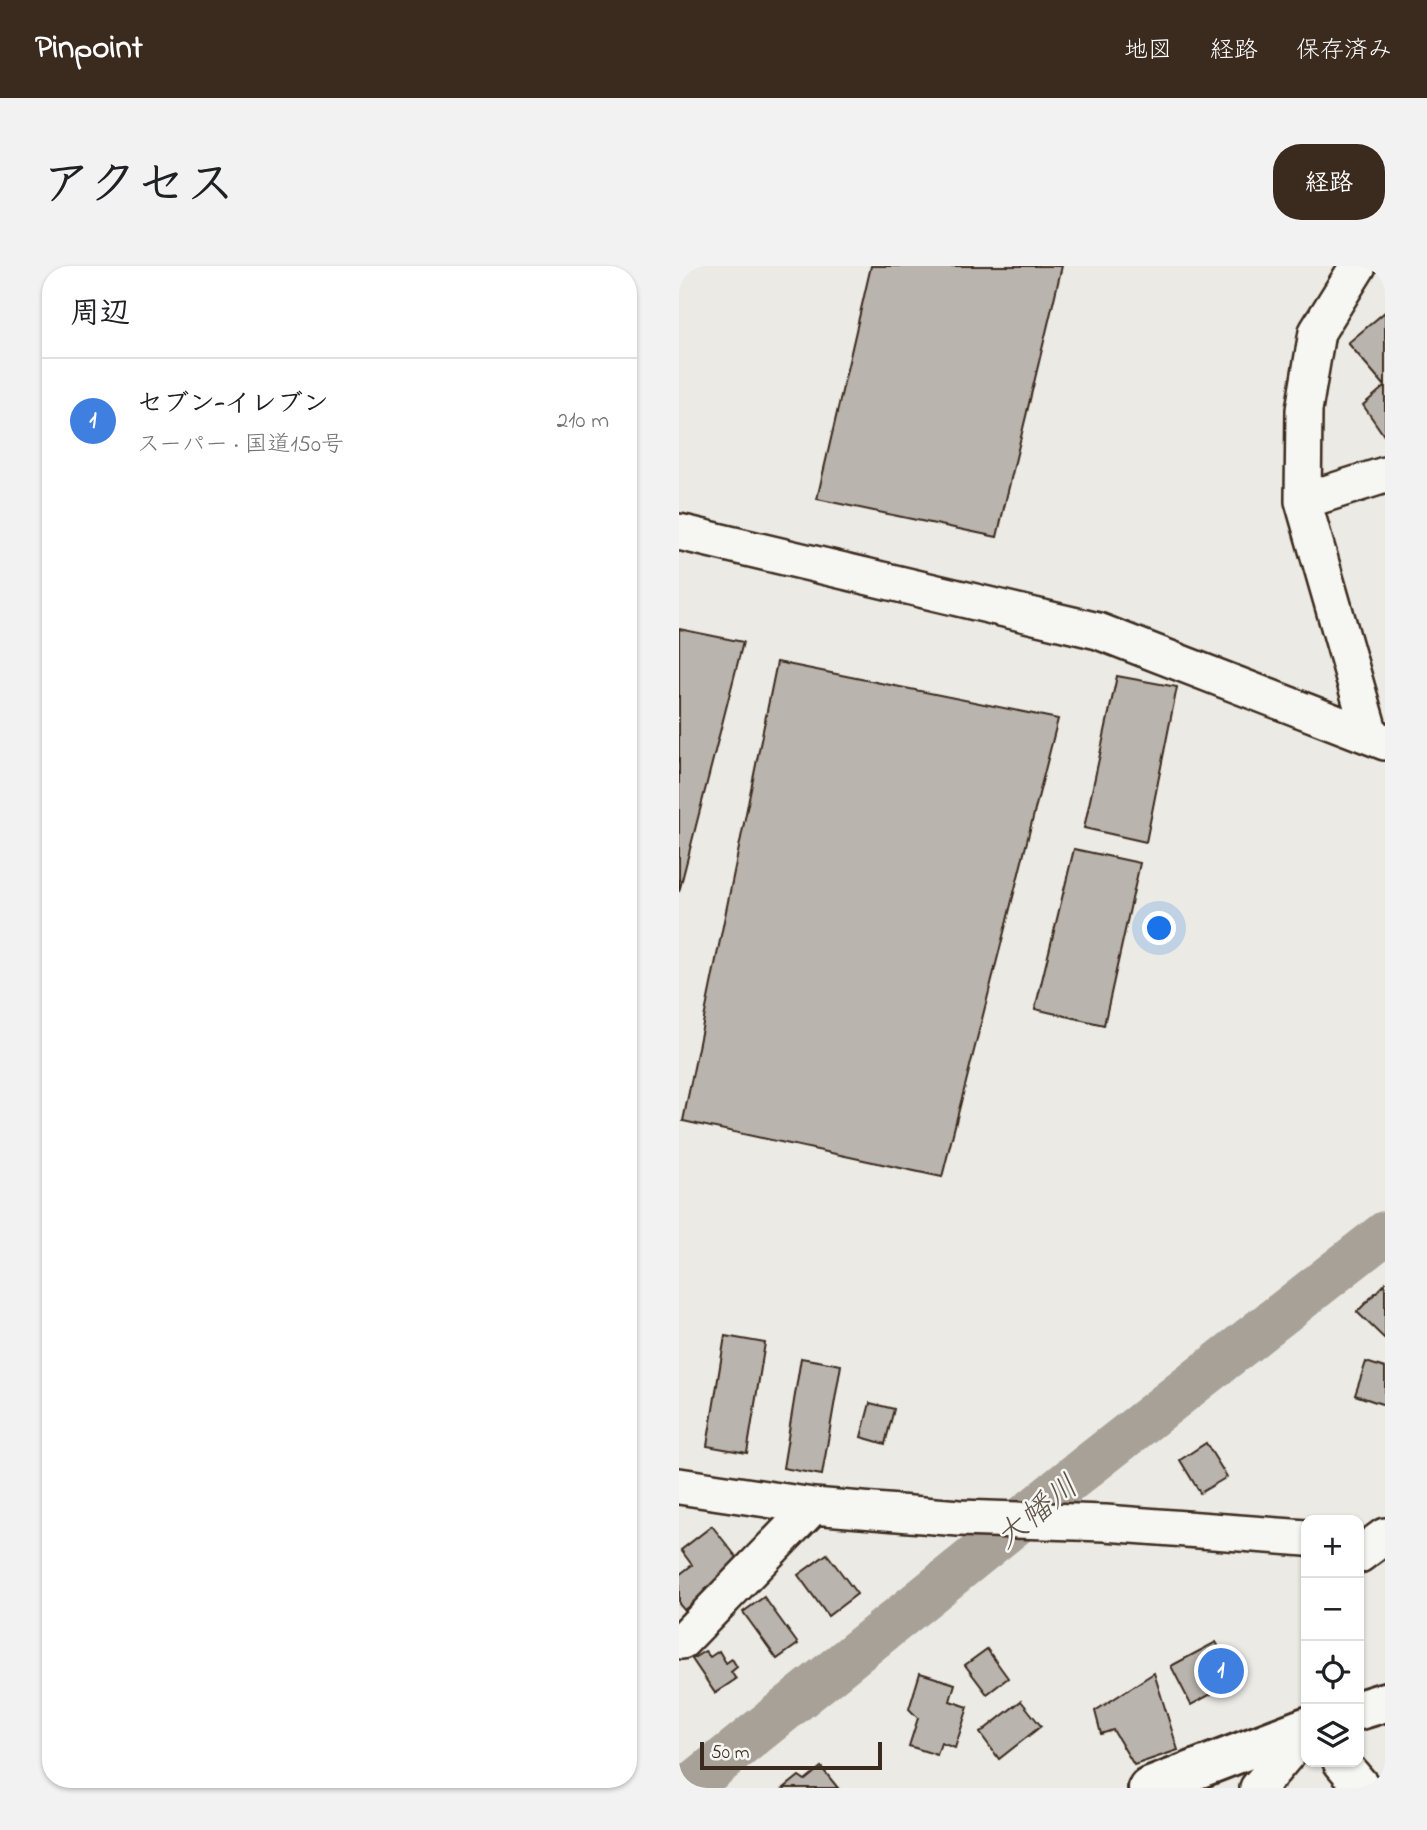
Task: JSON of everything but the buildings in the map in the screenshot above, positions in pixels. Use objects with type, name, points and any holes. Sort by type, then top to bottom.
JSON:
[{"type":"highway","points":[[1364,1708],[1385,1702]]},
{"type":"highway","points":[[1148,1788],[1301,1731]]},
{"type":"street","points":[[1358,266],[1317,332],[1304,410],[1303,501],[1378,738]]},
{"type":"street","points":[[1303,501],[1385,475]]},
{"type":"street","points":[[679,532],[1098,631],[1378,738]]},
{"type":"street","points":[[679,1486],[813,1506],[958,1518],[1105,1523],[1301,1538]]},
{"type":"street","points":[[682,1642],[813,1506]]},
{"type":"street","points":[[1258,1788],[1301,1735]]},
{"type":"street","points":[[1345,1767],[1363,1788]]},
{"type":"waterway","name":"大幡川","points":[[688,1788],[1085,1468],[1385,1233]]},
{"type":"place","name":"セブン-イレブン","points":[[1221,1671]]}]
